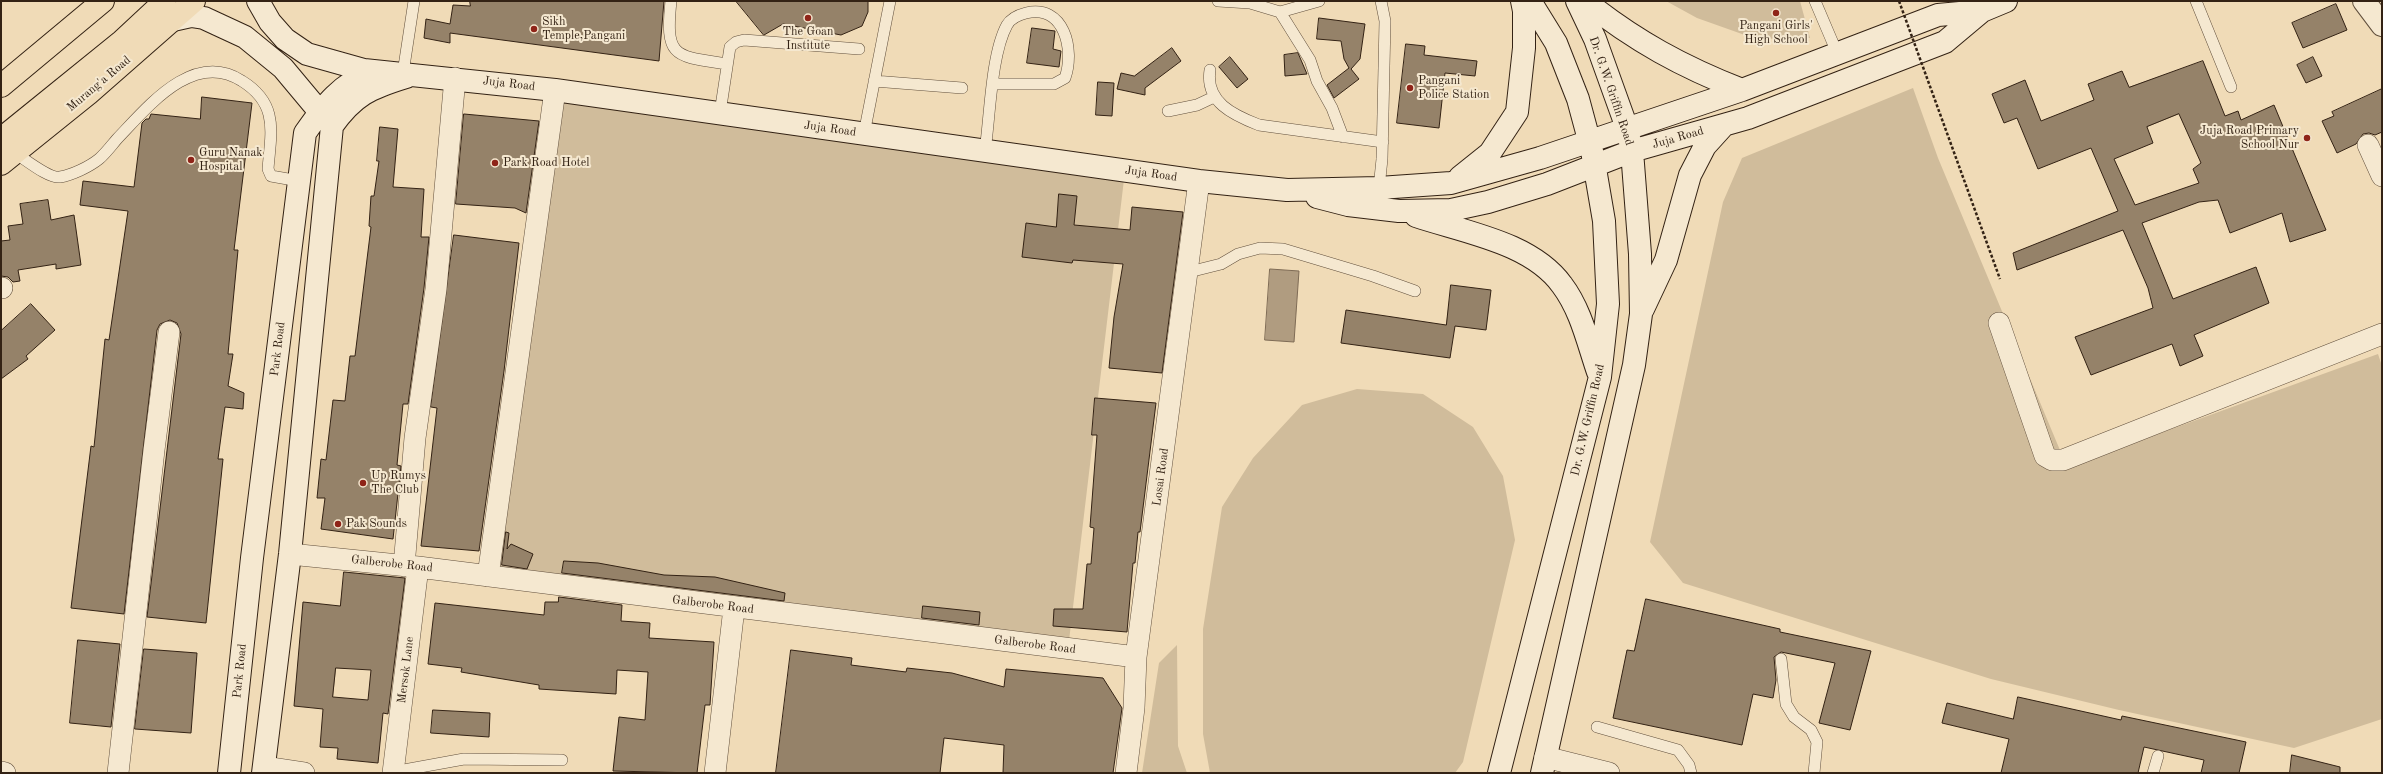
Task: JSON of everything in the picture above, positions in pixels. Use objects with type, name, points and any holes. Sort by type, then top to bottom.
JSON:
[{"type":"main road","name":"Murang'a Road","points":[[6,152],[122,40],[169,11],[194,1]]},
{"type":"main road","name":"Juja Road","points":[[258,1],[270,22],[285,39],[307,54],[324,60],[373,70],[555,90],[1199,181],[1287,190],[1379,188],[1451,184],[1540,158],[1742,90],[1838,55],[1938,15],[1982,11]]},
{"type":"main road","points":[[1451,184],[1490,153],[1518,112],[1524,48],[1524,11],[1522,1]]},
{"type":"main road","name":"Dr. G.W. Griffin Road","points":[[1499,773],[1600,377],[1608,304],[1604,221],[1589,142],[1578,99],[1556,43],[1530,1]]},
{"type":"main road","name":"Dr. G.W. Griffin Road","points":[[1543,765],[1634,365],[1641,314],[1640,254],[1632,151],[1627,128],[1595,39],[1577,1]]},
{"type":"main road","points":[[1585,1],[1639,41],[1671,60],[1742,90]]},
{"type":"main road","name":"Juja Road","points":[[1287,190],[1348,204],[1399,211],[1451,210],[1488,202],[1547,184],[1632,151],[1724,125],[1945,42],[1982,11],[2006,1]]},
{"type":"main road","points":[[2364,1],[2382,25]]},
{"type":"main road","points":[[1,86],[94,4]]},
{"type":"main road","points":[[169,11],[204,18],[245,37],[284,68],[326,119],[290,554],[263,770]]},
{"type":"main road","name":"Juja Road","points":[[326,119],[344,86],[354,78],[373,70]]},
{"type":"main road","points":[[326,119],[362,94],[409,74]]},
{"type":"main road","name":"Park Road","points":[[229,773],[253,554],[305,133],[326,119]]},
{"type":"main road","points":[[1641,314],[1666,260],[1690,175],[1705,146],[1724,125]]},
{"type":"main road","points":[[1399,211],[1512,246],[1541,263],[1562,284],[1578,312],[1600,377]]},
{"type":"street","name":"Mersok Lane","points":[[393,773],[411,566],[415,438],[436,289],[455,78]]},
{"type":"street","points":[[488,576],[555,90]]},
{"type":"street","points":[[2368,145],[2382,176]]},
{"type":"street","name":"Losai Road","points":[[1126,773],[1134,708],[1136,657],[1199,181]]},
{"type":"street","points":[[1999,323],[2045,456],[2052,460],[2063,460],[2382,334]]},
{"type":"street","points":[[118,773],[154,450],[169,332]]},
{"type":"street","name":"Galberobe Road","points":[[290,554],[411,566],[734,608],[1136,657]]},
{"type":"street","points":[[715,773],[734,608]]},
{"type":"street","points":[[1543,765],[1609,773]]},
{"type":"street","points":[[263,770],[304,773]]},
{"type":"street","points":[[1,772],[5,773]]},
{"type":"lane","points":[[409,74],[414,1]]},
{"type":"lane","points":[[671,1],[668,29],[670,42],[678,52],[694,59],[727,64]]},
{"type":"lane","points":[[864,134],[890,1]]},
{"type":"lane","points":[[1218,1],[1250,3],[1280,12],[1319,1]]},
{"type":"lane","points":[[1379,188],[1382,142],[1385,21],[1381,1]]},
{"type":"lane","points":[[1815,1],[1838,55]]},
{"type":"lane","points":[[2196,1],[2231,87]]},
{"type":"lane","points":[[986,151],[998,46],[1012,19],[1032,11],[1044,11],[1061,25],[1068,47],[1065,78],[1054,84],[994,84]]},
{"type":"lane","points":[[1280,12],[1310,60],[1317,81],[1332,108],[1343,136]]},
{"type":"lane","points":[[720,113],[730,48],[736,42],[744,40],[859,49]]},
{"type":"lane","points":[[1210,70],[1208,84],[1214,97],[1234,114],[1259,125],[1382,142]]},
{"type":"lane","points":[[6,152],[58,178],[73,173],[99,159],[166,91],[196,73],[214,72],[237,78],[255,89],[268,110],[272,123],[268,170],[271,176],[299,181]]},
{"type":"lane","points":[[874,81],[962,88]]},
{"type":"lane","points":[[1168,111],[1197,105],[1214,97]]},
{"type":"lane","points":[[1188,272],[1221,264],[1238,254],[1260,248],[1283,249],[1373,276],[1415,291]]},
{"type":"lane","points":[[1781,659],[1786,704],[1794,717],[1811,730],[1817,742],[1814,773]]},
{"type":"lane","points":[[1597,727],[1678,750],[1689,765],[1691,773]]},
{"type":"lane","points":[[2153,773],[2158,756]]},
{"type":"lane","points":[[393,773],[464,759],[562,760]]},
{"type":"path","points":[[1900,1],[2000,279]]},
{"type":"shaded area","points":[[1666,1],[1800,1],[1810,38],[1756,39],[1697,18]]},
{"type":"shaded area","points":[[1913,88],[1938,158],[2067,467],[2378,354],[2382,366],[2382,719],[2294,748],[2119,710],[1991,679],[1683,583],[1650,542],[1723,202],[1742,158]]},
{"type":"shaded area","points":[[555,90],[1125,171],[1068,649],[488,576]]},
{"type":"shaded area","points":[[1270,269],[1299,271],[1294,342],[1265,340]]},
{"type":"shaded area","points":[[1357,389],[1423,394],[1473,427],[1503,476],[1515,540],[1463,762],[1455,773],[1210,773],[1203,734],[1203,629],[1222,507],[1253,458],[1302,405]]},
{"type":"shaded area","points":[[1177,645],[1178,746],[1187,773],[1142,773],[1159,663]]},
{"type":"building","name":"Sikh Temple,Pangani","points":[[470,1],[664,1],[659,61],[450,33],[450,43],[424,38],[426,19],[450,24],[453,5],[470,6]]},
{"type":"building","name":"The Goan Institute","points":[[736,1],[868,1],[868,12],[862,26],[841,35],[783,24],[764,35]]},
{"type":"building","points":[[2336,4],[2347,30],[2303,48],[2292,23]]},
{"type":"building","points":[[1319,18],[1365,24],[1360,59],[1351,69],[1359,79],[1334,98],[1327,85],[1349,68],[1344,59],[1341,41],[1317,39]]},
{"type":"building","points":[[1032,28],[1055,31],[1053,49],[1061,51],[1059,67],[1027,63]]},
{"type":"building","name":"Pangani Police Station","points":[[1406,44],[1425,46],[1424,55],[1477,61],[1475,76],[1445,73],[1439,128],[1397,123]]},
{"type":"building","points":[[1172,48],[1181,61],[1145,88],[1145,95],[1117,89],[1121,73],[1134,76]]},
{"type":"building","points":[[1298,53],[1307,74],[1285,76],[1284,55]]},
{"type":"building","points":[[1230,57],[1248,79],[1237,88],[1219,67]]},
{"type":"building","points":[[2313,57],[2322,76],[2306,83],[2297,65]]},
{"type":"building","points":[[2203,61],[2225,116],[2238,111],[2241,120],[2274,105],[2326,230],[2290,242],[2282,213],[2230,233],[2218,200],[2199,202],[2142,223],[2173,299],[2256,267],[2269,303],[2194,335],[2203,356],[2180,366],[2172,344],[2091,375],[2075,337],[2153,308],[2148,288],[2123,230],[2017,270],[2013,253],[2118,211],[2091,148],[2038,169],[2017,118],[2004,123],[1992,94],[2025,80],[2041,121],[2094,100],[2088,84],[2122,71],[2129,87]],"holes":[[[2179,114],[2201,163],[2193,169],[2199,183],[2135,205],[2114,159],[2153,143],[2147,127]]]},
{"type":"building","points":[[1098,82],[1114,83],[1112,116],[1096,115]]},
{"type":"building","points":[[2382,89],[2382,132],[2375,135],[2369,133],[2363,134],[2356,144],[2337,153],[2322,121],[2334,116],[2332,112]]},
{"type":"building","points":[[202,97],[252,103],[234,250],[238,250],[228,354],[233,354],[228,386],[244,393],[243,409],[225,407],[218,459],[223,459],[206,623],[147,617],[181,334],[177,323],[170,320],[160,324],[157,330],[124,614],[71,608],[91,446],[94,447],[105,339],[109,340],[128,211],[80,205],[83,181],[134,187],[142,123],[146,119],[149,119],[151,114],[200,119]]},
{"type":"building","name":"Park Road Hotel","points":[[464,114],[539,121],[526,213],[515,208],[456,204]]},
{"type":"building","points":[[380,127],[398,129],[393,187],[424,189],[421,237],[429,237],[424,288],[408,404],[403,404],[397,465],[401,466],[393,539],[321,529],[325,498],[317,498],[321,459],[326,460],[333,400],[345,401],[350,356],[355,356],[371,227],[369,226],[371,196],[374,196],[379,161],[377,161]]},
{"type":"building","points":[[1059,194],[1077,196],[1074,225],[1130,230],[1132,207],[1183,212],[1162,373],[1109,368],[1114,317],[1123,264],[1073,260],[1072,263],[1022,257],[1026,223],[1056,227]]},
{"type":"building","points":[[48,200],[51,220],[74,215],[81,265],[56,269],[56,264],[18,270],[20,281],[13,282],[8,277],[1,276],[1,241],[10,240],[8,226],[23,224],[20,204]]},
{"type":"building","points":[[454,235],[519,243],[504,371],[479,551],[421,546],[437,408],[431,407]]},
{"type":"building","points":[[1451,285],[1491,290],[1486,330],[1455,326],[1450,358],[1341,343],[1346,310],[1446,325]]},
{"type":"building","points":[[31,304],[55,330],[26,356],[28,359],[1,379],[1,331]]},
{"type":"building","points":[[1095,398],[1156,403],[1140,532],[1138,532],[1135,563],[1133,563],[1127,632],[1053,626],[1054,609],[1083,609],[1087,564],[1091,564],[1094,528],[1090,527],[1097,435],[1092,435]]},
{"type":"building","points":[[506,532],[509,533],[507,549],[511,544],[533,554],[527,569],[502,565]]},
{"type":"building","points":[[564,561],[598,563],[664,575],[715,577],[785,593],[784,601],[562,573]]},
{"type":"building","points":[[344,572],[405,578],[388,714],[383,713],[378,763],[337,759],[338,748],[320,747],[323,709],[294,706],[303,602],[340,606]],"holes":[[[336,668],[371,670],[368,700],[333,697]]]},
{"type":"building","points":[[559,597],[622,605],[621,621],[650,623],[649,638],[714,642],[710,705],[705,705],[697,773],[613,771],[619,717],[645,720],[648,672],[617,670],[616,694],[539,689],[539,685],[461,672],[462,668],[428,664],[435,603],[544,615],[545,602],[558,602]]},
{"type":"building","points":[[1646,599],[1780,629],[1780,632],[1871,651],[1850,730],[1819,723],[1835,663],[1781,652],[1774,657],[1776,680],[1773,698],[1753,694],[1742,745],[1613,718],[1627,650],[1634,651]]},
{"type":"building","points":[[923,606],[980,612],[979,625],[922,618]]},
{"type":"building","points":[[78,640],[120,644],[111,727],[70,723]]},
{"type":"building","points":[[144,649],[197,653],[191,733],[135,729]]},
{"type":"building","points":[[791,650],[852,658],[851,665],[906,672],[907,668],[952,673],[1004,687],[1006,669],[1103,678],[1122,708],[1113,773],[1003,773],[1004,745],[944,738],[940,773],[776,773]]},
{"type":"building","points":[[2018,697],[2121,720],[2122,716],[2246,742],[2239,773],[2201,773],[2204,760],[2144,747],[2138,773],[2001,773],[2009,739],[1942,723],[1947,703],[2013,719]]},
{"type":"building","points":[[433,710],[490,713],[489,737],[431,733]]},
{"type":"building","points":[[2292,755],[2340,767],[2340,773],[2290,773]]},
{"type":"place","name":"Pangani Girls' High School","points":[[1776,13]]},
{"type":"place","name":"The Goan Institute","points":[[808,18]]},
{"type":"place","name":"Sikh Temple,Pangani","points":[[534,29]]},
{"type":"place","name":"Pangani Police Station","points":[[1410,88]]},
{"type":"place","name":"Juja Road Primary School Nur","points":[[2307,138]]},
{"type":"place","name":"Guru Nanak Hospital","points":[[191,160]]},
{"type":"place","name":"Park Road Hotel","points":[[495,163]]},
{"type":"place","name":"Up Rumys The Club","points":[[363,483]]},
{"type":"place","name":"Pak Sounds","points":[[338,524]]}]
